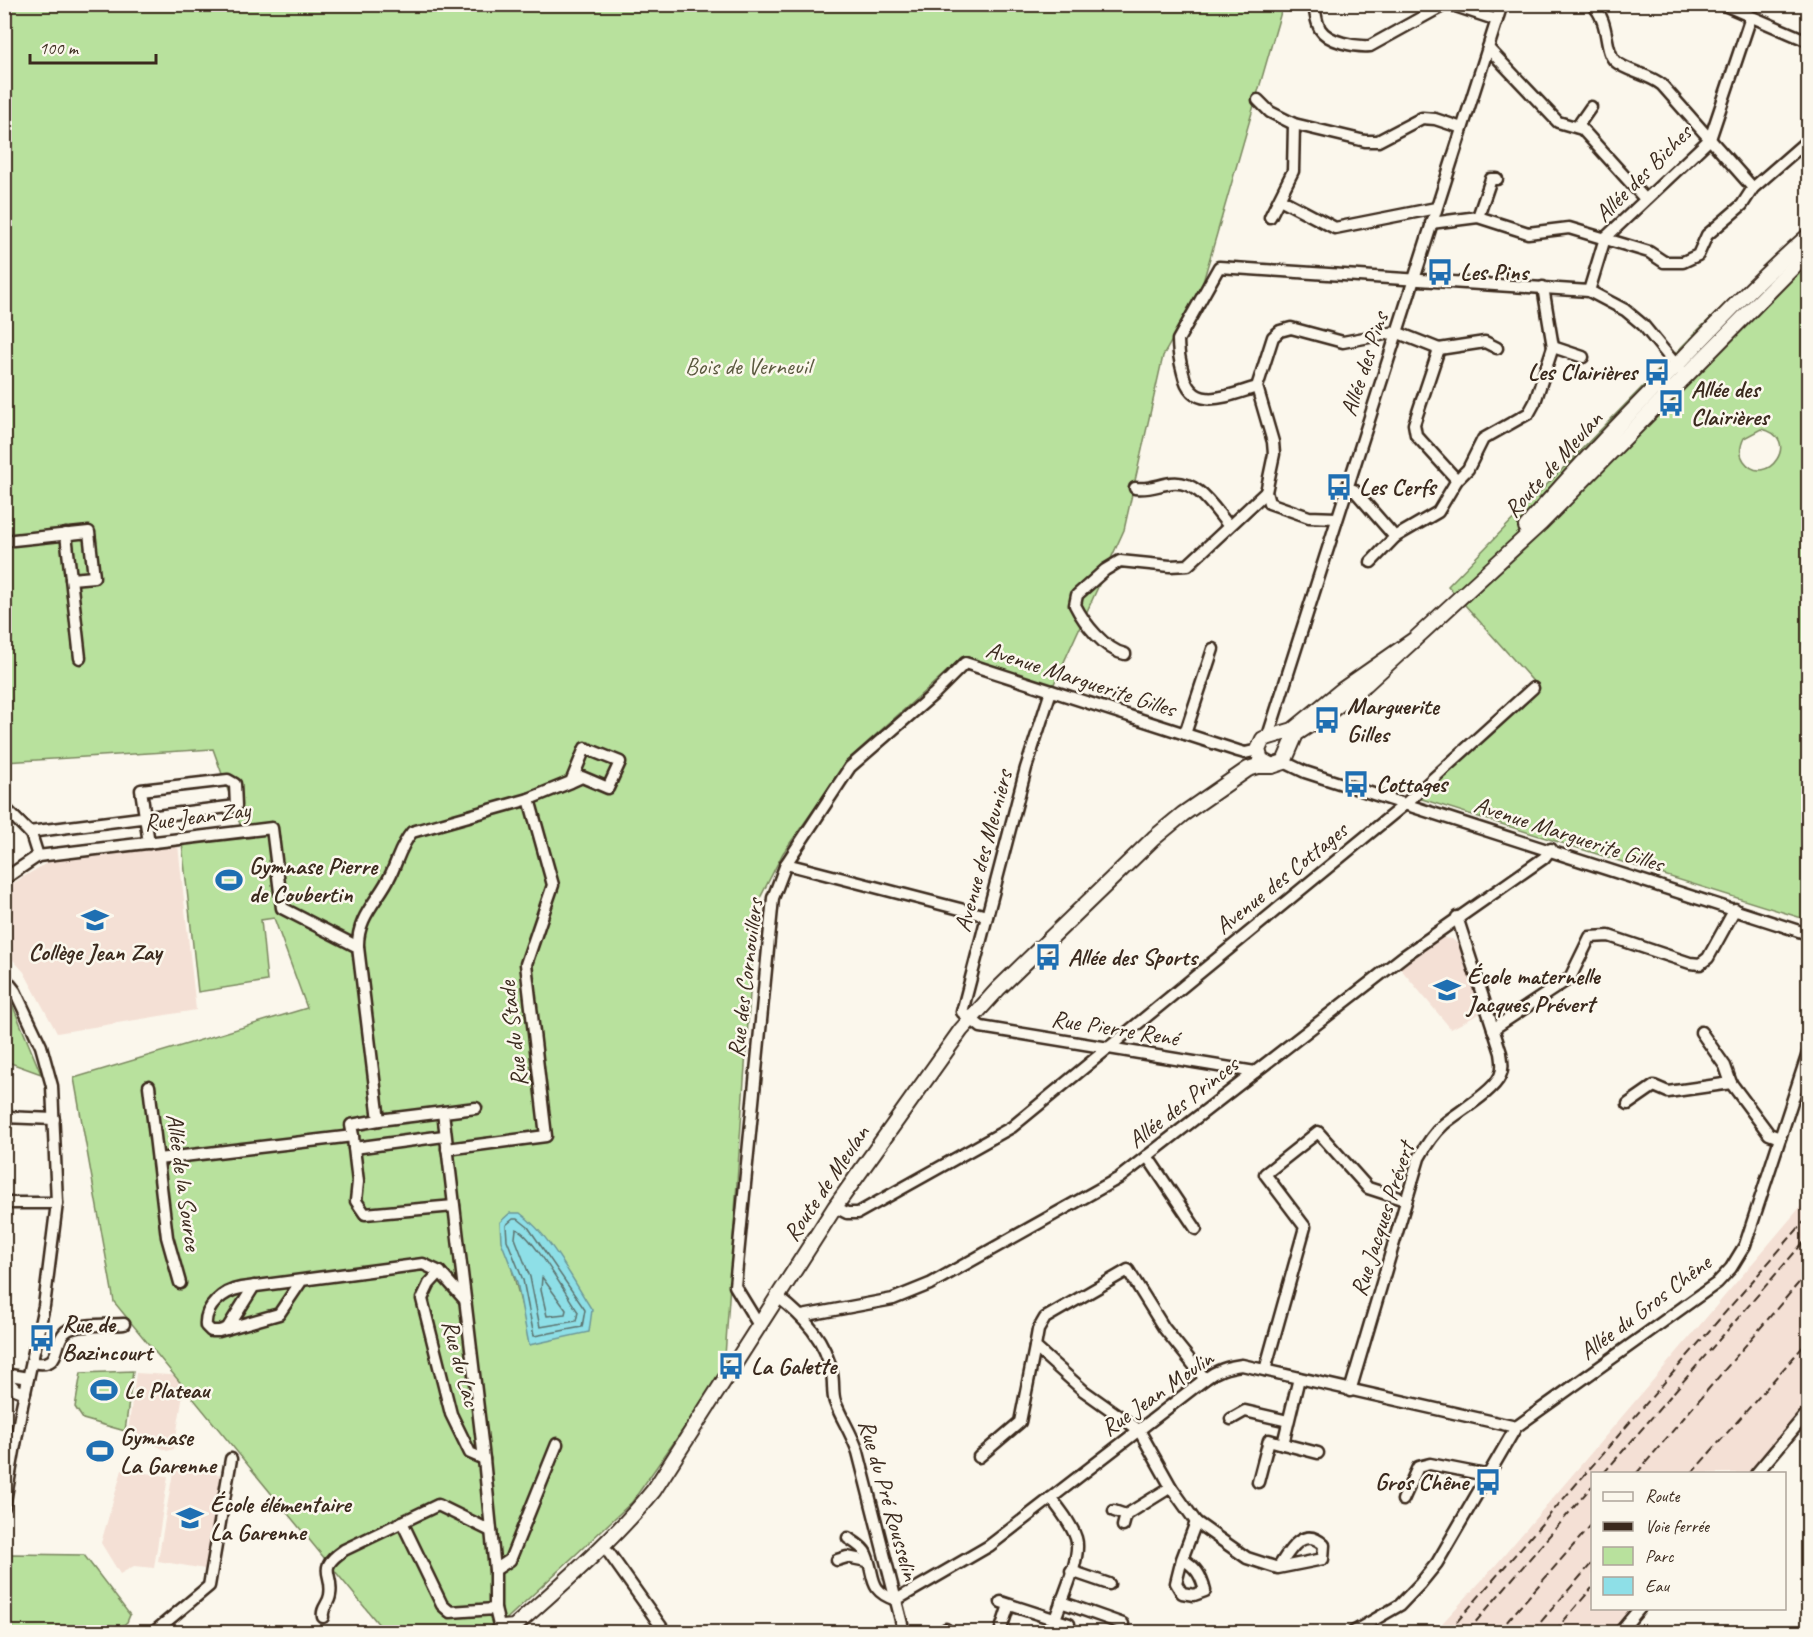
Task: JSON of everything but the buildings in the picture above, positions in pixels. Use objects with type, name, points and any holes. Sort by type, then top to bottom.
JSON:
[{"type":"main road","name":"Route de Meulan","points":[[1487,572],[1574,472],[1679,362],[1760,280],[1809,236]]},
{"type":"main road","name":"Route de Meulan","points":[[509,1631],[533,1620],[561,1599],[633,1529],[661,1493],[838,1209],[973,1021],[1158,843],[1236,777],[1248,769],[1281,760],[1296,734],[1339,706],[1487,572],[1579,487],[1809,252]]},
{"type":"main road","name":"Route de Meulan","points":[[1271,736],[1298,726],[1342,690],[1414,639]]},
{"type":"main road","points":[[1271,736],[1283,740],[1281,760],[1263,763],[1258,752],[1261,741],[1271,736]]},
{"type":"main road","name":"Route de Meulan","points":[[1248,769],[1258,752]]},
{"type":"main road","name":"Route de Meulan","points":[[509,1631],[577,1573],[640,1507],[670,1468],[760,1326],[781,1299]]},
{"type":"street","points":[[1314,4],[1318,27],[1325,36],[1358,47],[1370,46],[1448,4],[1497,20]]},
{"type":"street","name":"Allée des Pins","points":[[1271,736],[1336,518],[1502,4]]},
{"type":"street","points":[[1592,4],[1603,19],[1611,55],[1616,62],[1653,78],[1753,188]]},
{"type":"street","points":[[1722,4],[1809,41]]},
{"type":"street","name":"Allée des Biches","points":[[1589,291],[1605,238],[1710,139],[1751,17]]},
{"type":"street","points":[[1488,48],[1558,122],[1582,129],[1645,199]]},
{"type":"street","points":[[1258,100],[1270,112],[1294,124],[1365,141],[1378,141],[1422,118],[1434,119],[1462,128]]},
{"type":"street","points":[[1577,127],[1591,107]]},
{"type":"street","points":[[1270,217],[1293,171],[1294,124]]},
{"type":"street","points":[[1431,223],[1478,217],[1528,233],[1569,228],[1649,252],[1664,262],[1683,262],[1698,255],[1707,235],[1742,205],[1753,188],[1809,140]]},
{"type":"street","points":[[1478,217],[1491,179],[1497,178]]},
{"type":"street","points":[[1280,199],[1335,228],[1436,208]]},
{"type":"street","points":[[1257,387],[1208,399],[1199,397],[1187,388],[1185,382],[1178,351],[1178,340],[1219,267],[1589,291],[1625,310],[1690,373]]},
{"type":"street","points":[[1371,562],[1395,537],[1438,512],[1457,480],[1468,469],[1483,439],[1528,413],[1535,402],[1553,347],[1543,287]]},
{"type":"street","points":[[1336,518],[1309,517],[1269,503],[1266,492],[1274,454],[1273,442],[1257,387],[1273,337],[1280,331],[1299,329],[1342,342],[1396,332],[1439,349],[1485,342],[1497,348]]},
{"type":"street","points":[[1553,347],[1583,357]]},
{"type":"street","points":[[1439,349],[1414,424],[1416,435],[1457,480]]},
{"type":"street","points":[[1135,488],[1148,490],[1179,482],[1188,484],[1199,491],[1229,526]]},
{"type":"street","points":[[1346,488],[1354,490],[1395,537]]},
{"type":"street","points":[[1125,654],[1113,651],[1079,613],[1075,605],[1077,595],[1105,570],[1120,561],[1170,566],[1188,565],[1266,492]]},
{"type":"street","points":[[4,541],[89,532],[94,577],[71,579]]},
{"type":"street","points":[[66,534],[80,658]]},
{"type":"street","name":"Avenue Marguerite Gilles","points":[[1185,734],[1213,649]]},
{"type":"street","name":"Avenue Marguerite Gilles","points":[[965,663],[1238,752],[1258,752]]},
{"type":"street","name":"Rue des Cornouillers","points":[[760,1326],[735,1286],[773,898],[786,864],[850,767],[934,694],[965,663]]},
{"type":"street","name":"Avenue des Cottages","points":[[838,1209],[858,1213],[1012,1127],[1404,805],[1533,688]]},
{"type":"street","name":"Avenue des Meuniers","points":[[973,1021],[962,1012],[1026,768],[1051,691]]},
{"type":"street","points":[[380,1120],[358,947],[361,921],[391,876],[403,843],[412,832],[529,799],[570,782],[582,777],[608,788],[620,762],[585,748],[570,782]]},
{"type":"street","points":[[1236,777],[1242,764],[1238,752]]},
{"type":"street","name":"Avenue Marguerite Gilles","points":[[1281,760],[1305,772],[1404,805],[1551,849],[1809,934]]},
{"type":"street","points":[[29,832],[145,817],[236,806],[235,784],[228,780],[141,790],[145,817],[149,843]]},
{"type":"street","name":"Rue du Stade","points":[[447,1149],[546,1136],[526,964],[553,885],[529,799]]},
{"type":"street","points":[[4,807],[29,832],[38,856]]},
{"type":"street","name":"Rue Jean Zay","points":[[4,879],[38,856],[272,828],[282,908],[358,947]]},
{"type":"street","name":"Allée des Princes","points":[[802,1316],[894,1299],[930,1284],[1119,1178],[1457,917],[1544,858],[1551,849]]},
{"type":"street","points":[[786,864],[987,916]]},
{"type":"street","points":[[1493,1029],[1570,978],[1590,937],[1609,936],[1690,963],[1700,964],[1708,958],[1735,909]]},
{"type":"street","name":"Rue Jacques Prévert","points":[[1350,1390],[1419,1158],[1429,1140],[1500,1077],[1503,1065],[1457,917]]},
{"type":"street","points":[[4,976],[15,991],[41,1046],[52,1086],[57,1203],[44,1306],[4,1507]]},
{"type":"street","name":"Rue Pierre René","points":[[973,1021],[981,1027],[1255,1072]]},
{"type":"street","points":[[1701,1032],[1725,1066],[1731,1083],[1769,1134],[1780,1138]]},
{"type":"street","name":"Allée du Gros Chêne","points":[[1355,1632],[1400,1605],[1437,1563],[1486,1475],[1516,1427],[1717,1283],[1731,1268],[1745,1245],[1809,1053]]},
{"type":"street","points":[[1628,1104],[1654,1086],[1668,1092],[1731,1083]]},
{"type":"street","name":"Allée de la Source","points":[[149,1086],[167,1237],[180,1283]]},
{"type":"street","points":[[454,1206],[365,1214],[356,1201],[358,1182],[351,1125],[476,1107]]},
{"type":"street","points":[[443,1112],[444,1136],[484,1458],[495,1570],[495,1610],[509,1631]]},
{"type":"street","points":[[4,1117],[54,1119]]},
{"type":"street","points":[[1265,1370],[1305,1227],[1265,1174],[1318,1132],[1368,1188],[1405,1200]]},
{"type":"street","points":[[159,1159],[444,1136]]},
{"type":"street","points":[[1147,1156],[1196,1229]]},
{"type":"street","points":[[4,1203],[57,1203]]},
{"type":"street","points":[[302,1280],[279,1314],[227,1329],[211,1331],[206,1326],[205,1319],[210,1308],[232,1289],[423,1264],[440,1272],[465,1301]]},
{"type":"street","points":[[979,1457],[1020,1422],[1038,1330],[1046,1318],[1128,1270],[1164,1328],[1205,1379]]},
{"type":"street","name":"Rue du Lac","points":[[440,1272],[425,1291],[422,1299],[424,1308],[451,1414],[470,1453],[484,1458]]},
{"type":"street","points":[[227,1329],[254,1286]]},
{"type":"street","name":"Rue du Pré Rousselin","points":[[781,1299],[810,1324],[824,1351],[832,1373],[834,1400],[851,1430],[904,1632]]},
{"type":"street","points":[[32,1362],[47,1363],[56,1356],[62,1334],[69,1328],[124,1324]]},
{"type":"street","points":[[1035,1347],[1084,1391],[1139,1430],[1171,1487],[1196,1522],[1247,1558],[1278,1568]]},
{"type":"street","name":"Rue Jean Moulin","points":[[896,1600],[989,1546],[1205,1379],[1218,1370],[1230,1366],[1242,1365],[1516,1427]]},
{"type":"street","points":[[4,1376],[28,1378]]},
{"type":"street","points":[[4,1376],[15,1389],[25,1393]]},
{"type":"street","points":[[1283,1444],[1299,1378]]},
{"type":"street","points":[[1231,1419],[1245,1411],[1288,1421]]},
{"type":"street","points":[[1757,1472],[1809,1412]]},
{"type":"street","points":[[1258,1482],[1269,1440],[1318,1453]]},
{"type":"street","points":[[495,1570],[510,1560],[557,1444]]},
{"type":"street","points":[[154,1632],[209,1586],[231,1459]]},
{"type":"street","points":[[1403,1500],[1418,1467],[1430,1464],[1486,1475]]},
{"type":"street","points":[[1114,1511],[1124,1521],[1171,1487]]},
{"type":"street","points":[[1051,1498],[1077,1539],[1078,1553],[1055,1619]]},
{"type":"street","points":[[323,1617],[322,1613],[330,1596],[326,1570],[332,1558],[402,1522],[438,1505],[491,1531]]},
{"type":"street","points":[[402,1522],[442,1605],[450,1611],[495,1610]]},
{"type":"street","points":[[1182,1559],[1196,1522]]},
{"type":"street","points":[[848,1538],[866,1553],[871,1579],[877,1590],[896,1600]]},
{"type":"street","points":[[609,1553],[665,1632]]},
{"type":"street","points":[[837,1560],[847,1557],[867,1561]]},
{"type":"street","points":[[1071,1570],[1109,1584]]},
{"type":"street","points":[[1061,1602],[1123,1624]]},
{"type":"street","points":[[1000,1632],[1005,1603],[1055,1619],[1068,1628],[1074,1607]]},
{"type":"street","points":[[1620,1632],[1638,1610]]},
{"type":"shaded area","name":"Collège Jean Zay","points":[[178,845],[196,1010],[57,1033],[24,972],[5,951],[5,888],[55,858]]},
{"type":"shaded area","name":"École maternelle Jacques Prévert","points":[[1443,938],[1452,939],[1461,946],[1483,1012],[1451,1029],[1400,968],[1431,941]]},
{"type":"shaded area","points":[[1808,1198],[1808,1404],[1750,1472],[1591,1472],[1591,1610],[1632,1610],[1613,1632],[1434,1632],[1494,1567]]},
{"type":"shaded area","points":[[136,1373],[186,1376],[174,1449],[167,1451],[128,1431]]},
{"type":"shaded area","name":"École élémentaire La Garenne","points":[[174,1466],[222,1475],[205,1569],[158,1561]]},
{"type":"shaded area","points":[[122,1470],[168,1476],[154,1568],[134,1566],[120,1574],[101,1543]]},
{"type":"green space","name":"Bois de Verneuil","points":[[5,5],[1283,5],[1201,289],[1163,356],[1124,530],[1053,686],[964,656],[851,757],[783,853],[756,906],[724,1371],[632,1502],[498,1627],[488,1632],[385,1632],[114,1302],[74,1078],[307,1008],[274,918],[261,920],[267,981],[198,992],[182,843],[245,838],[213,749],[5,762]],"holes":[[[510,1262],[589,1332],[523,1310]]]},
{"type":"green space","points":[[1808,226],[1808,920],[1415,797],[1538,687],[1448,586],[1699,329]],"holes":[[[1761,429],[1774,434],[1780,442],[1777,459],[1762,470],[1753,469],[1741,456],[1744,438]]]},
{"type":"green space","points":[[5,992],[7,992],[41,1074],[5,1061]]},
{"type":"green space","name":"Le Plateau","points":[[133,1371],[125,1431],[83,1419],[75,1407],[81,1373]]},
{"type":"green space","points":[[11,1554],[84,1555],[130,1615],[127,1622],[115,1632],[5,1632],[6,1561]]},
{"type":"water","points":[[510,1213],[520,1213],[531,1222],[560,1258],[592,1310],[589,1332],[529,1345],[517,1282],[501,1241],[500,1222]]},
{"type":"railway","points":[[1448,1632],[1808,1217]]},
{"type":"railway","points":[[1605,1472],[1808,1237]]},
{"type":"railway","points":[[1638,1472],[1808,1272]]},
{"type":"railway","points":[[1693,1472],[1808,1341]]},
{"type":"railway","points":[[1467,1632],[1591,1487]]},
{"type":"railway","points":[[1498,1632],[1591,1525]]},
{"type":"railway","points":[[1532,1632],[1591,1564]]},
{"type":"railway","points":[[1554,1632],[1591,1589]]},
{"type":"place","name":"Les Pins","points":[[1440,272]]},
{"type":"place","name":"Les Clairières","points":[[1657,372]]},
{"type":"place","name":"Allée des Clairières","points":[[1671,403]]},
{"type":"place","name":"Les Cerfs","points":[[1339,487]]},
{"type":"place","name":"Marguerite Gilles","points":[[1327,720]]},
{"type":"place","name":"Cottages","points":[[1356,784]]},
{"type":"place","name":"Gymnase Pierre de Coubertin","points":[[229,880]]},
{"type":"place","name":"Collège Jean Zay","points":[[95,920]]},
{"type":"place","name":"Allée des Sports","points":[[1048,957]]},
{"type":"place","name":"École maternelle Jacques Prévert","points":[[1447,990]]},
{"type":"place","name":"Rue de Bazincourt","points":[[42,1338]]},
{"type":"place","name":"La Galette","points":[[731,1366]]},
{"type":"place","name":"Le Plateau","points":[[104,1390]]},
{"type":"place","name":"Gymnase La Garenne","points":[[100,1451]]},
{"type":"place","name":"Gros Chêne","points":[[1488,1482]]},
{"type":"place","name":"École élémentaire La Garenne","points":[[190,1518]]}]
